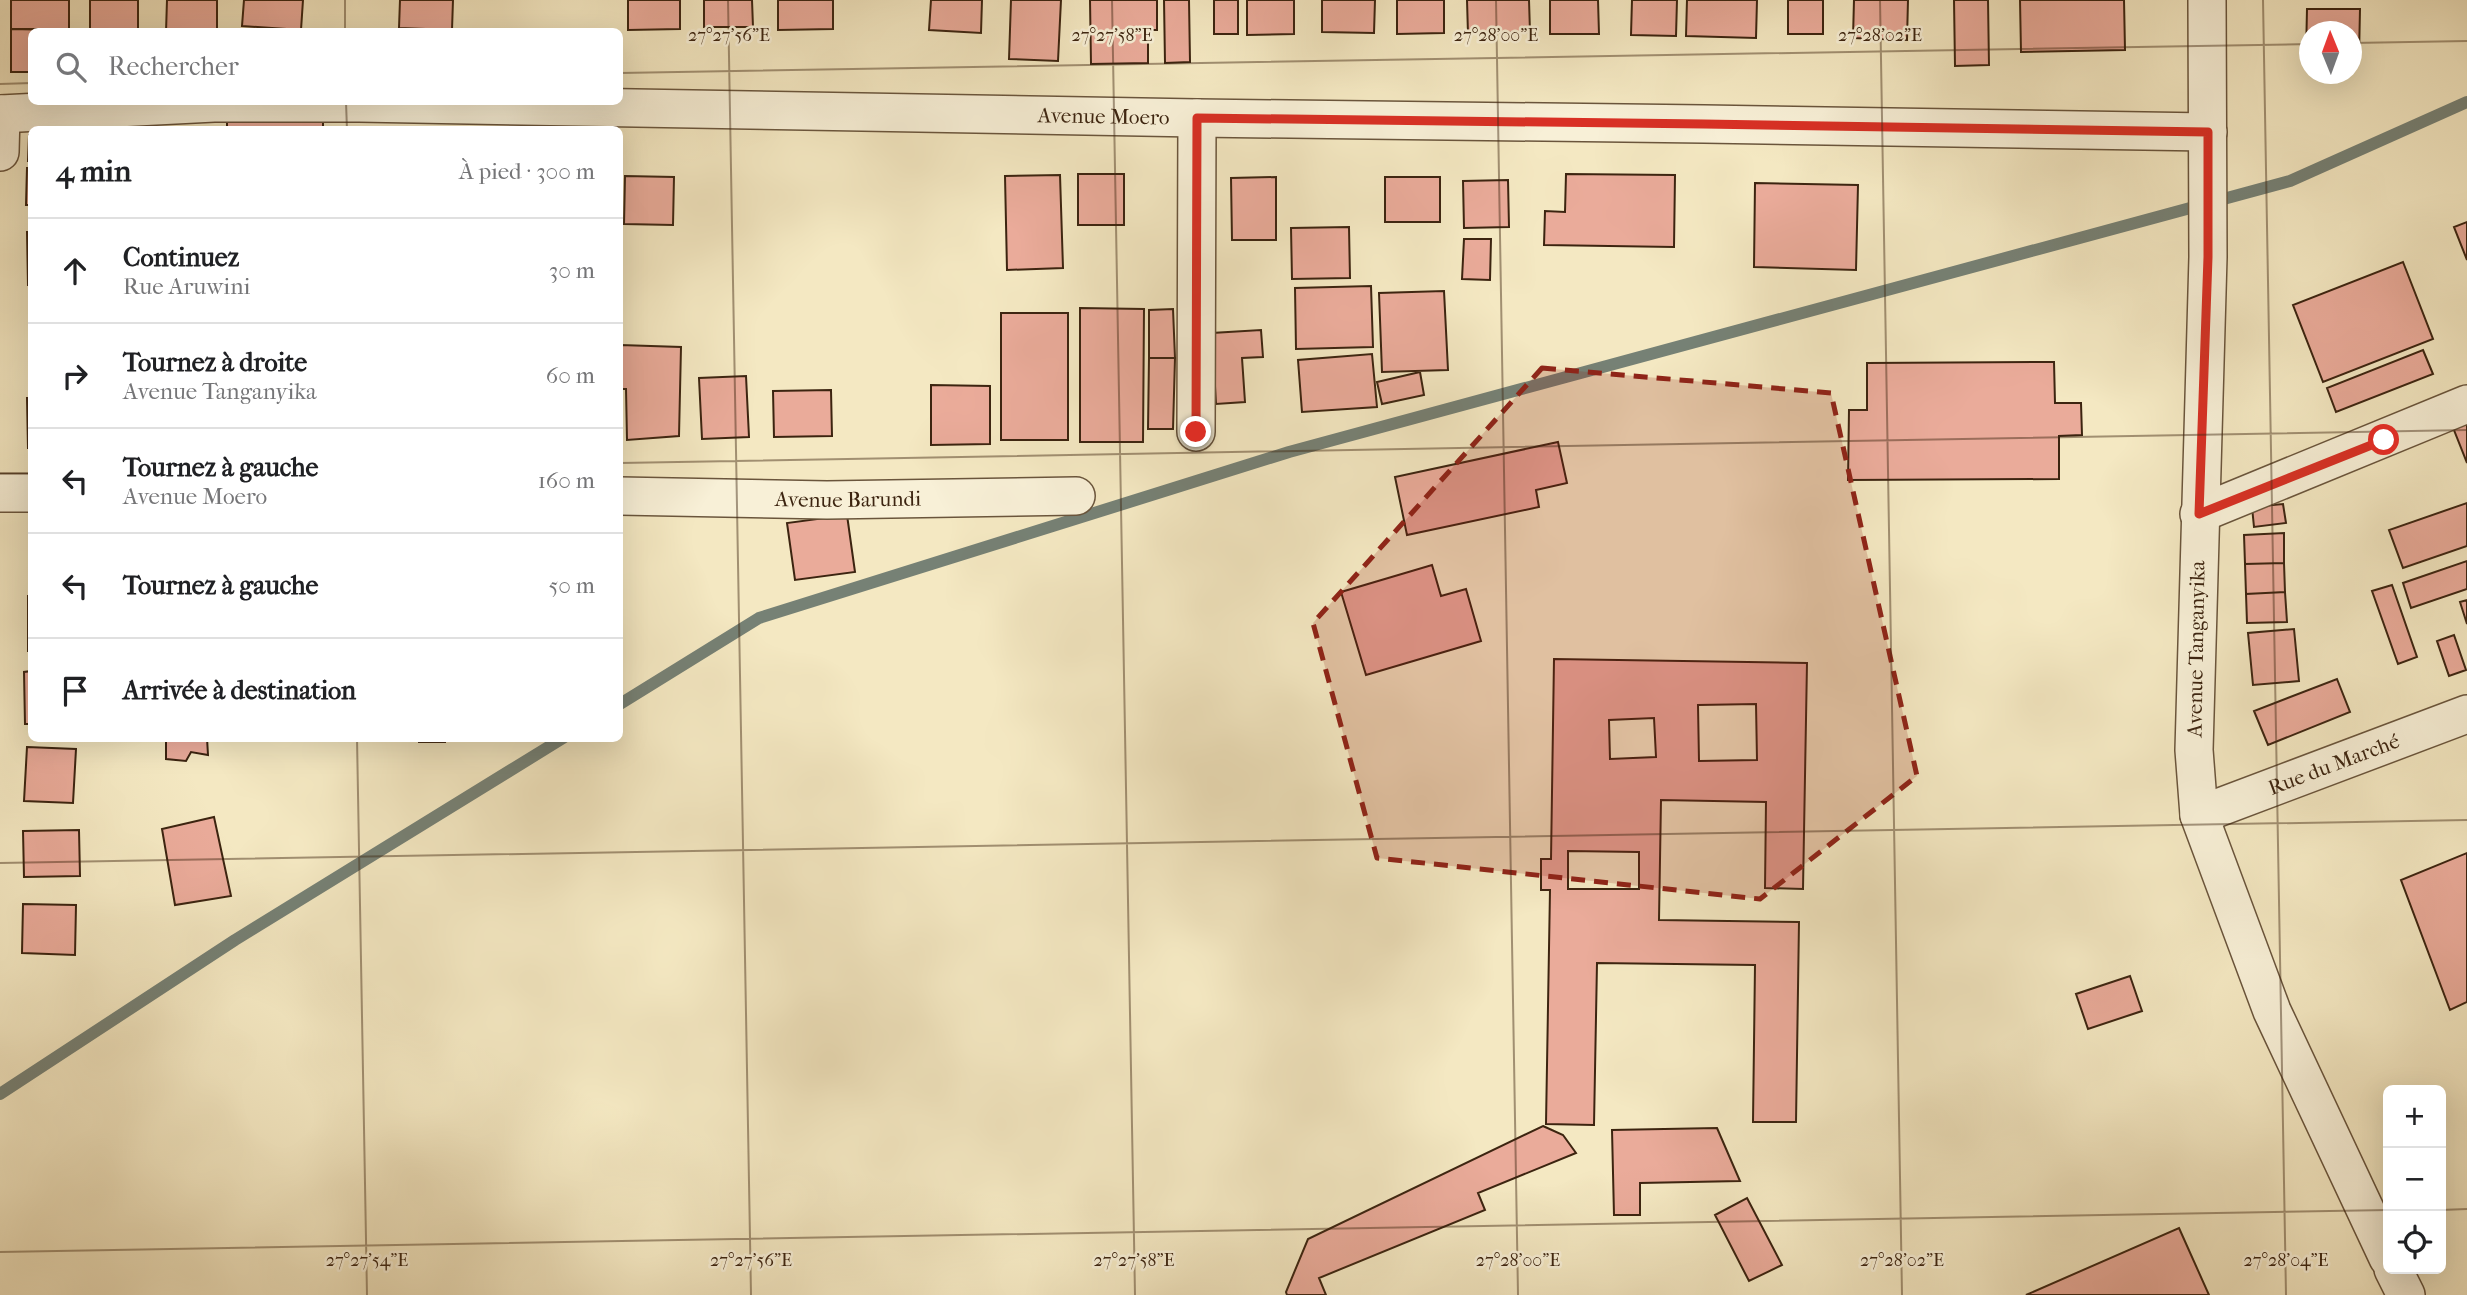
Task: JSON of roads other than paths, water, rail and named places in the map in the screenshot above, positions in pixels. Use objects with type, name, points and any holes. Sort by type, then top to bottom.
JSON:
[{"type":"street","name":"Avenue Tanganyika","points":[[2207,0],[2208,257],[2194,750],[2199,815],[2272,1011],[2383,1247]]},
{"type":"street","name":"Avenue Moero","points":[[0,114],[175,105]]},
{"type":"street","name":"Avenue Moero","points":[[471,105],[2208,132]]},
{"type":"street","points":[[0,114],[0,152]]},
{"type":"street","points":[[1196,432],[1197,118]]},
{"type":"street","points":[[2199,514],[2467,404]]},
{"type":"street","points":[[0,493],[28,493]]},
{"type":"street","name":"Avenue Barundi","points":[[623,496],[827,500],[1076,496]]},
{"type":"street","name":"Rue du Marché","points":[[2199,815],[2467,714]]},
{"type":"street","points":[[2396,1274],[2406,1295]]},
{"type":"waterway","points":[[623,702],[759,618],[1289,452],[2290,181],[2467,102]]},
{"type":"waterway","points":[[0,1094],[235,940],[557,742]]}]
